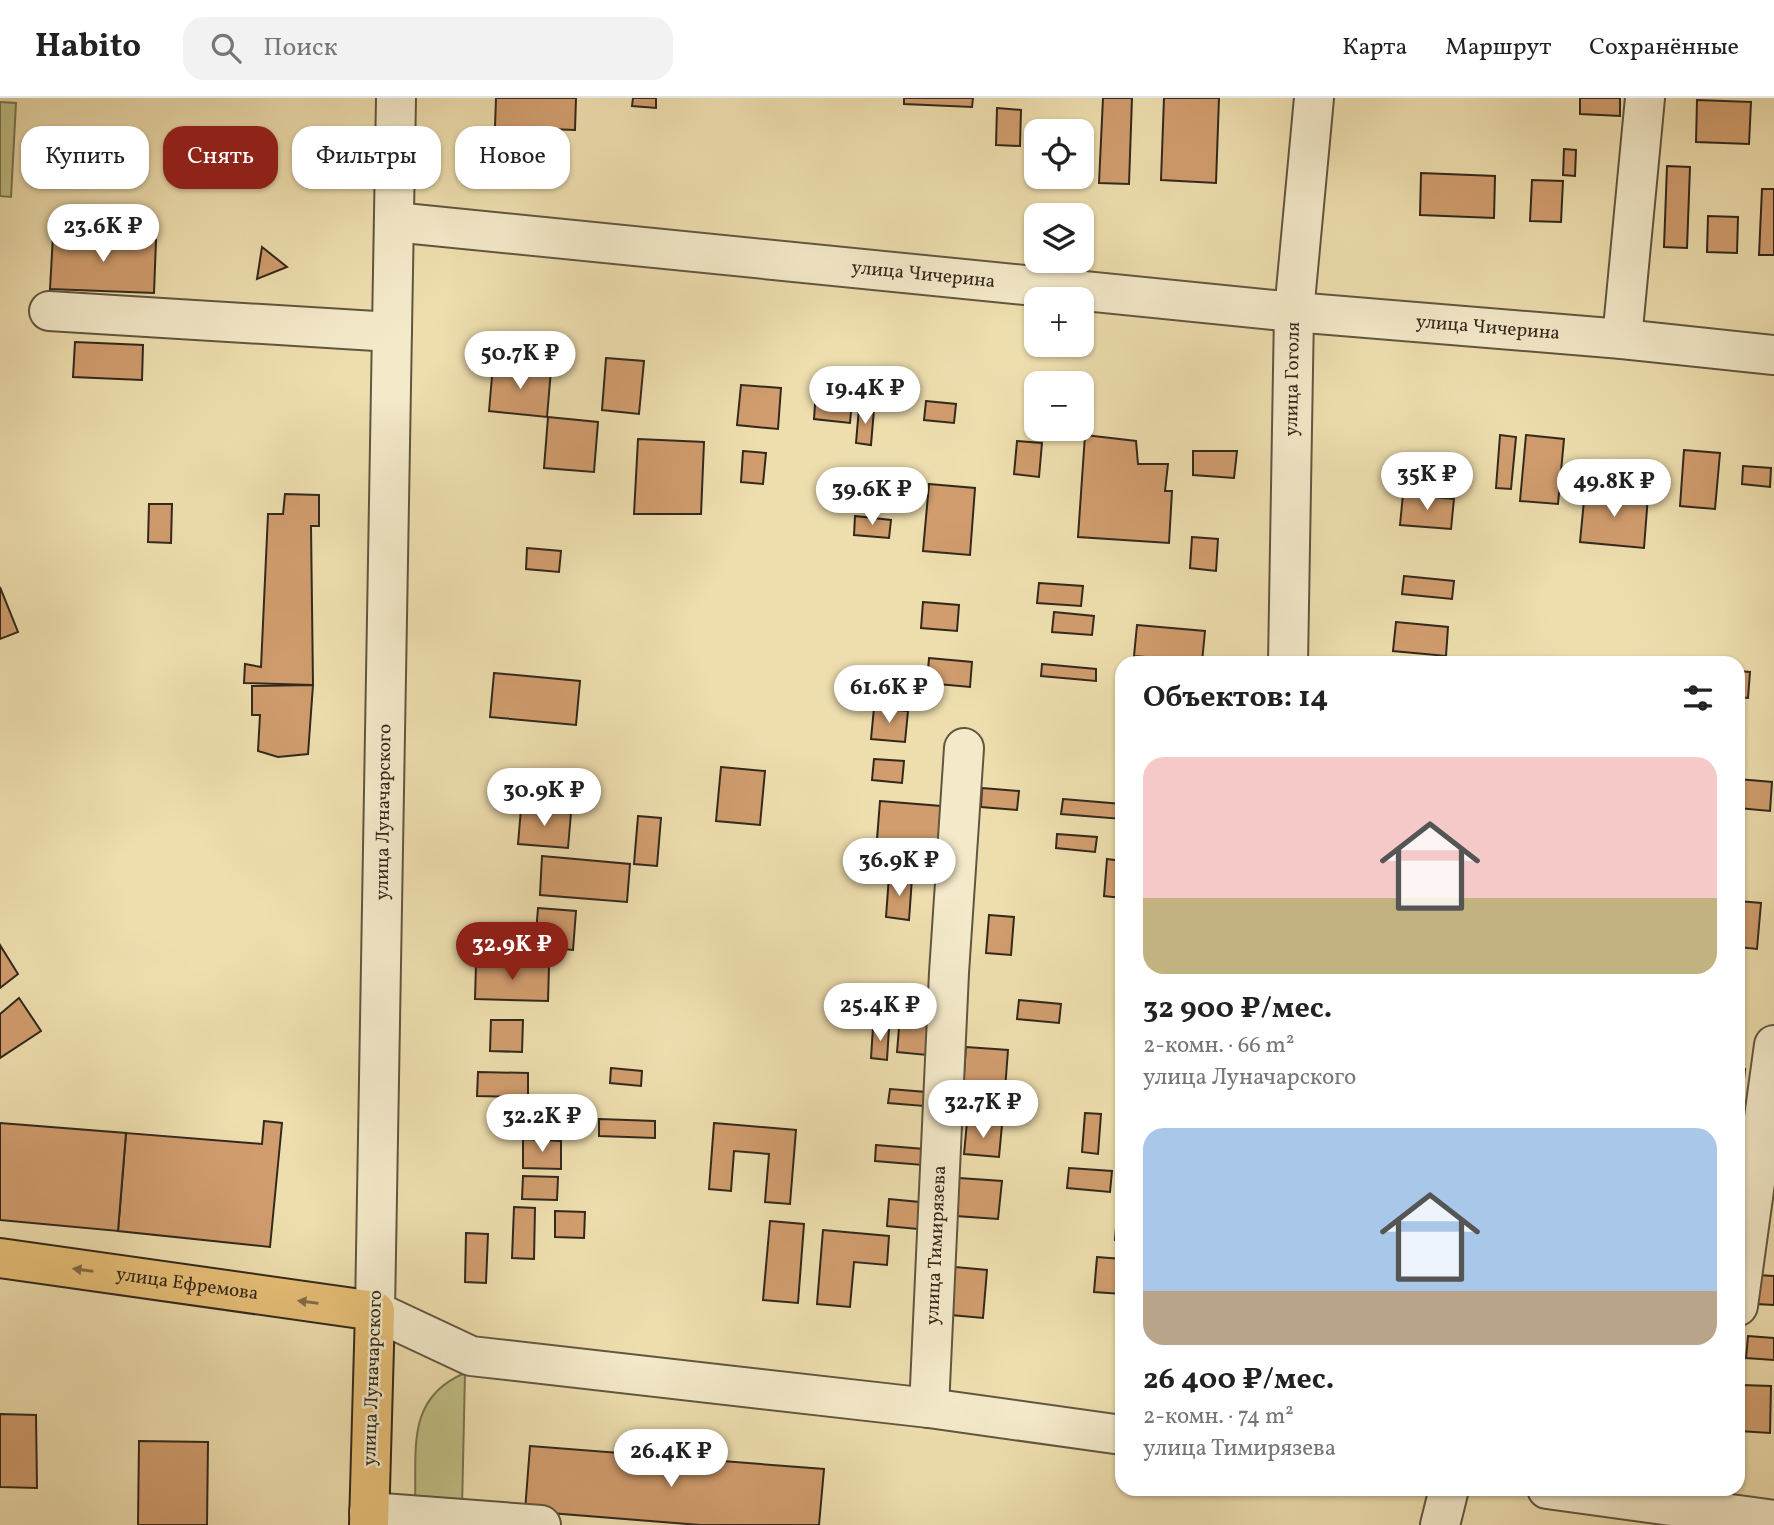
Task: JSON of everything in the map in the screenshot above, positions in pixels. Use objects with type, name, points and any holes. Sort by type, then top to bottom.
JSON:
[{"type":"main road","name":"улица Ефремова","points":[[0,1258],[375,1311]]},
{"type":"main road","name":"улица Луначарского","points":[[369,1518],[375,1311]]},
{"type":"street","name":"улица Луначарского","points":[[375,1311],[396,98]]},
{"type":"street","name":"улица Гоголя","points":[[1288,656],[1294,312],[1314,98]]},
{"type":"street","points":[[1622,339],[1645,98]]},
{"type":"street","name":"улица Чичерина","points":[[394,222],[1294,312],[1622,339],[1774,355]]},
{"type":"street","points":[[49,311],[392,332]]},
{"type":"street","name":"улица Тимирязева","points":[[929,1408],[948,973],[964,748]]},
{"type":"street","points":[[1745,1255],[1774,1045]]},
{"type":"street","points":[[375,1311],[471,1356],[929,1408],[1115,1434]]},
{"type":"street","points":[[1440,1525],[1447,1496]]},
{"type":"street","points":[[1571,1496],[1625,1512],[1711,1499],[1774,1520]]},
{"type":"street","points":[[369,1518],[541,1525]]},
{"type":"shaded area","points":[[0,102],[16,103],[11,197],[0,196]]},
{"type":"shaded area","points":[[465,1373],[462,1509],[415,1505],[416,1446],[423,1411],[432,1396]]},
{"type":"building","points":[[496,98],[576,98],[575,130],[570,130],[570,126],[495,126]]},
{"type":"building","points":[[633,98],[656,98],[656,108],[632,106]]},
{"type":"building","points":[[904,98],[973,98],[972,107],[904,104]]},
{"type":"building","points":[[1103,98],[1132,98],[1129,184],[1099,183]]},
{"type":"building","points":[[1164,98],[1219,98],[1216,183],[1161,180]]},
{"type":"building","points":[[1580,98],[1620,98],[1620,116],[1580,114]]},
{"type":"building","points":[[1697,100],[1751,102],[1749,144],[1696,142]]},
{"type":"building","points":[[997,108],[1021,110],[1020,146],[996,145]]},
{"type":"building","points":[[1564,149],[1576,150],[1575,176],[1563,175]]},
{"type":"building","points":[[1667,166],[1690,167],[1687,248],[1664,247]]},
{"type":"building","points":[[1421,173],[1495,176],[1494,218],[1420,215]]},
{"type":"building","points":[[1532,180],[1563,181],[1561,222],[1530,221]]},
{"type":"building","points":[[1762,189],[1774,189],[1774,255],[1759,255]]},
{"type":"building","points":[[1708,216],[1738,217],[1737,253],[1707,252]]},
{"type":"building","points":[[53,235],[156,240],[154,293],[50,289]]},
{"type":"building","points":[[262,247],[287,267],[257,279]]},
{"type":"building","points":[[75,342],[143,345],[142,380],[73,377]]},
{"type":"building","points":[[606,358],[644,361],[639,414],[602,410]]},
{"type":"building","points":[[493,365],[551,370],[547,417],[489,411]]},
{"type":"building","points":[[817,375],[854,378],[850,423],[814,419]]},
{"type":"building","points":[[741,385],[781,388],[778,429],[737,425]]},
{"type":"building","points":[[926,401],[956,404],[954,423],[924,420]]},
{"type":"building","points":[[859,408],[874,409],[871,445],[856,443]]},
{"type":"building","points":[[548,417],[598,422],[594,472],[544,468]]},
{"type":"building","points":[[1500,435],[1516,437],[1511,489],[1496,488]]},
{"type":"building","points":[[1526,435],[1564,439],[1558,504],[1520,501]]},
{"type":"building","points":[[1094,436],[1136,441],[1138,464],[1168,464],[1165,491],[1172,491],[1169,543],[1078,537],[1085,441],[1094,441]]},
{"type":"building","points":[[638,439],[704,442],[701,514],[634,514]]},
{"type":"building","points":[[1017,441],[1042,443],[1039,477],[1014,474]]},
{"type":"building","points":[[1684,450],[1720,453],[1715,509],[1680,506]]},
{"type":"building","points":[[743,451],[766,453],[763,484],[741,482]]},
{"type":"building","points":[[1193,451],[1237,451],[1234,478],[1193,475]]},
{"type":"building","points":[[1743,466],[1771,468],[1770,487],[1742,484]]},
{"type":"building","points":[[929,484],[975,488],[970,555],[923,551]]},
{"type":"building","points":[[1585,490],[1648,496],[1644,548],[1580,542]]},
{"type":"building","points":[[285,494],[319,495],[319,526],[311,526],[313,685],[244,683],[245,664],[261,667],[268,514],[283,514]]},
{"type":"building","points":[[1403,494],[1454,499],[1451,529],[1400,525]]},
{"type":"building","points":[[149,504],[172,504],[171,543],[148,542]]},
{"type":"building","points":[[855,516],[891,520],[889,538],[854,535]]},
{"type":"building","points":[[1192,537],[1218,539],[1216,571],[1190,568]]},
{"type":"building","points":[[527,548],[561,551],[559,572],[526,569]]},
{"type":"building","points":[[1404,576],[1454,581],[1452,599],[1402,594]]},
{"type":"building","points":[[1039,583],[1083,586],[1081,606],[1037,603]]},
{"type":"building","points":[[0,587],[18,632],[0,639]]},
{"type":"building","points":[[923,602],[959,605],[957,631],[921,628]]},
{"type":"building","points":[[1054,612],[1094,616],[1092,635],[1052,632]]},
{"type":"building","points":[[1396,622],[1448,627],[1446,656],[1393,651]]},
{"type":"building","points":[[1137,625],[1205,631],[1203,656],[1134,656]]},
{"type":"building","points":[[929,658],[972,662],[970,687],[927,683]]},
{"type":"building","points":[[1042,664],[1096,669],[1096,681],[1041,676]]},
{"type":"building","points":[[1745,672],[1750,672],[1748,698],[1745,698]]},
{"type":"building","points":[[494,673],[580,681],[576,725],[490,717]]},
{"type":"building","points":[[870,674],[919,679],[918,695],[868,691]]},
{"type":"building","points":[[313,685],[308,754],[278,757],[258,751],[260,715],[252,715],[252,686]]},
{"type":"building","points":[[874,708],[908,711],[905,742],[871,739]]},
{"type":"building","points":[[874,759],[904,761],[902,783],[872,780]]},
{"type":"building","points":[[721,767],[765,771],[760,825],[716,821]]},
{"type":"building","points":[[1745,780],[1772,782],[1770,811],[1745,809]]},
{"type":"building","points":[[982,788],[1019,791],[1017,810],[981,807]]},
{"type":"building","points":[[1063,799],[1115,803],[1115,818],[1061,814]]},
{"type":"building","points":[[880,801],[941,806],[938,844],[877,839]]},
{"type":"building","points":[[521,809],[571,813],[568,848],[518,844]]},
{"type":"building","points":[[638,816],[661,818],[657,866],[634,864]]},
{"type":"building","points":[[1057,834],[1097,837],[1095,852],[1056,848]]},
{"type":"building","points":[[542,856],[630,864],[627,902],[540,895]]},
{"type":"building","points":[[1107,859],[1115,860],[1115,897],[1104,896]]},
{"type":"building","points":[[889,876],[912,878],[909,920],[886,917]]},
{"type":"building","points":[[1745,902],[1761,903],[1757,949],[1745,948]]},
{"type":"building","points":[[538,908],[576,911],[573,950],[535,946]]},
{"type":"building","points":[[989,915],[1014,917],[1011,955],[986,953]]},
{"type":"building","points":[[0,945],[18,974],[0,988]]},
{"type":"building","points":[[476,964],[549,966],[548,1001],[475,999]]},
{"type":"building","points":[[19,998],[41,1031],[0,1058],[0,1014]]},
{"type":"building","points":[[1019,1000],[1061,1004],[1059,1023],[1017,1019]]},
{"type":"building","points":[[900,1016],[930,1019],[927,1055],[897,1052]]},
{"type":"building","points":[[491,1020],[523,1020],[522,1052],[490,1051]]},
{"type":"building","points":[[873,1027],[889,1028],[887,1060],[871,1058]]},
{"type":"building","points":[[966,1047],[1008,1050],[1005,1090],[963,1086]]},
{"type":"building","points":[[611,1068],[642,1071],[641,1086],[610,1083]]},
{"type":"building","points":[[478,1072],[528,1073],[528,1097],[477,1096]]},
{"type":"building","points":[[890,1089],[926,1092],[924,1106],[888,1103]]},
{"type":"building","points":[[1085,1113],[1101,1114],[1098,1154],[1082,1152]]},
{"type":"building","points":[[599,1119],[655,1121],[655,1138],[599,1136]]},
{"type":"building","points":[[264,1121],[282,1123],[270,1247],[118,1231],[126,1133],[262,1144]]},
{"type":"building","points":[[967,1122],[1002,1125],[999,1157],[964,1154]]},
{"type":"building","points":[[0,1123],[126,1133],[118,1231],[0,1220]]},
{"type":"building","points":[[714,1123],[796,1130],[790,1204],[765,1202],[769,1154],[734,1151],[731,1191],[709,1189]]},
{"type":"building","points":[[523,1139],[561,1141],[561,1169],[523,1168]]},
{"type":"building","points":[[876,1145],[924,1149],[923,1165],[875,1161]]},
{"type":"building","points":[[1069,1168],[1112,1171],[1110,1192],[1067,1188]]},
{"type":"building","points":[[523,1176],[558,1177],[557,1200],[522,1199]]},
{"type":"building","points":[[959,1178],[1002,1181],[998,1219],[956,1216]]},
{"type":"building","points":[[889,1199],[930,1203],[928,1230],[887,1226]]},
{"type":"building","points":[[514,1207],[535,1208],[534,1259],[512,1258]]},
{"type":"building","points":[[555,1211],[585,1212],[584,1238],[555,1237]]},
{"type":"building","points":[[770,1221],[804,1224],[798,1303],[763,1300]]},
{"type":"building","points":[[823,1230],[889,1236],[887,1265],[854,1262],[850,1307],[817,1304]]},
{"type":"building","points":[[466,1233],[488,1234],[486,1283],[465,1282]]},
{"type":"building","points":[[1097,1257],[1115,1258],[1115,1294],[1094,1292]]},
{"type":"building","points":[[955,1267],[987,1270],[983,1318],[951,1315]]},
{"type":"building","points":[[1758,1275],[1774,1276],[1774,1305],[1756,1304]]},
{"type":"building","points":[[1748,1336],[1774,1338],[1774,1360],[1746,1358]]},
{"type":"building","points":[[1745,1385],[1771,1386],[1770,1433],[1745,1431]]},
{"type":"building","points":[[0,1414],[36,1415],[37,1488],[0,1487]]},
{"type":"building","points":[[139,1441],[208,1442],[207,1525],[138,1525]]},
{"type":"building","points":[[530,1446],[824,1469],[819,1525],[700,1525],[525,1511]]}]
